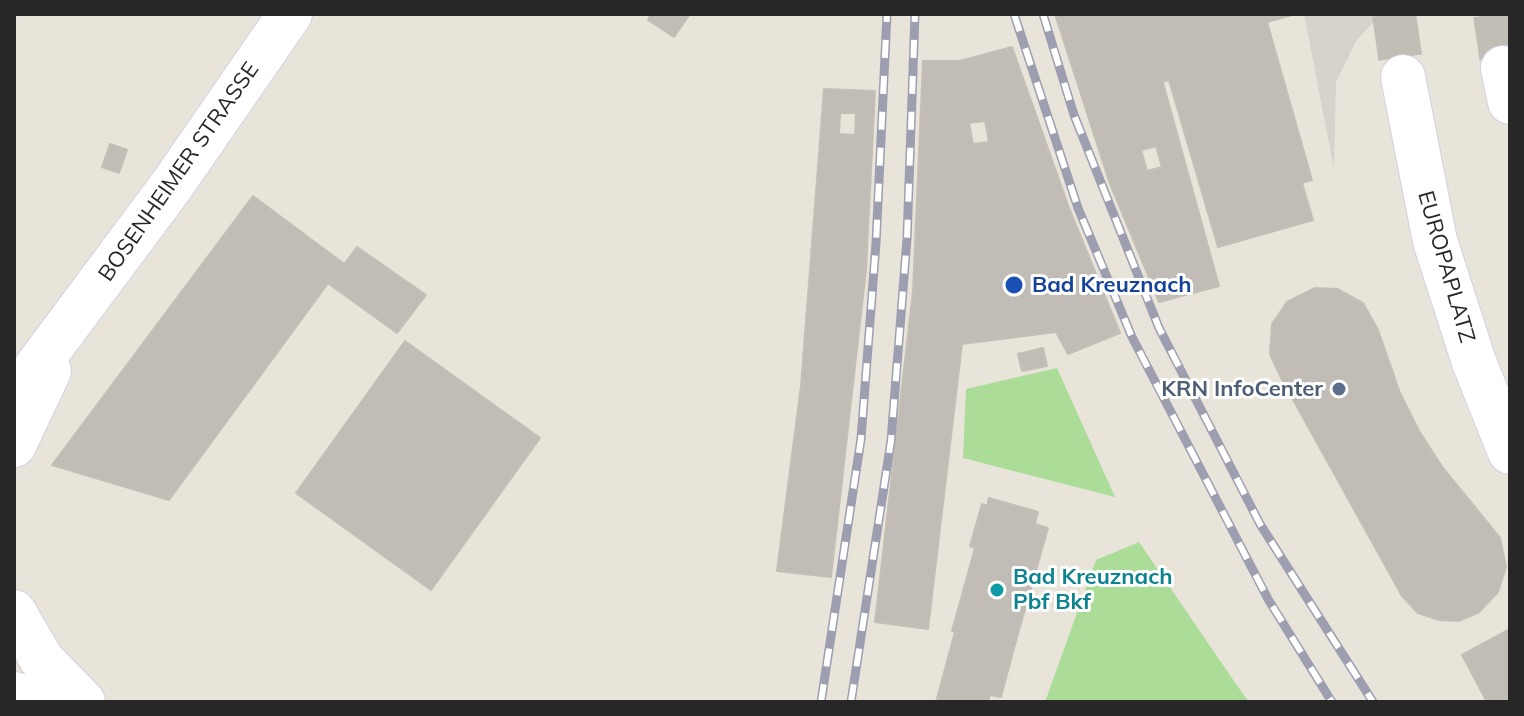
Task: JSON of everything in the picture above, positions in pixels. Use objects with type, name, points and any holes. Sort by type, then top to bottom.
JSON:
[{"type":"street","name":"BOSENHEIMER STRASSE","points":[[17,432],[66,328],[172,185],[290,14]]},
{"type":"street","name":"EUROPAPLATZ","points":[[1403,77],[1435,241],[1474,362],[1510,452]]},
{"type":"street","points":[[14,612],[42,660],[83,702]]},
{"type":"street","points":[[14,694],[39,702]]},
{"type":"green space","points":[[1057,368],[1115,497],[963,458],[966,389]]},
{"type":"green space","points":[[1139,542],[1249,702],[1045,702],[1096,560]]},
{"type":"shaded area","points":[[1304,14],[1381,14],[1356,41],[1336,82],[1334,169]]},
{"type":"building","points":[[651,14],[690,14],[674,37],[648,20]]},
{"type":"building","points":[[1055,14],[1144,14],[1219,286],[1159,302],[1109,181]]},
{"type":"building","points":[[1144,14],[1296,14],[1267,22],[1312,180],[1302,183],[1313,220],[1218,247],[1169,80],[1162,82]]},
{"type":"building","points":[[1012,47],[1069,208],[1120,333],[1068,354],[1056,332],[962,344],[928,629],[875,622],[913,291],[923,61],[960,61]]},
{"type":"building","points":[[824,89],[875,91],[866,270],[831,577],[777,571],[801,386]]},
{"type":"building","points":[[840,113],[856,113],[855,135],[839,134]]},
{"type":"building","points":[[985,121],[989,142],[973,144],[969,123]]},
{"type":"building","points":[[110,144],[127,150],[119,173],[102,167]]},
{"type":"building","points":[[1156,146],[1162,167],[1147,171],[1141,150]]},
{"type":"building","points":[[253,196],[343,263],[169,500],[52,465]]},
{"type":"building","points":[[357,247],[426,295],[397,333],[329,284]]},
{"type":"building","points":[[1315,288],[1338,289],[1363,303],[1378,330],[1400,393],[1419,431],[1443,468],[1500,538],[1506,567],[1498,592],[1478,613],[1458,621],[1439,620],[1418,613],[1402,596],[1281,378],[1270,354],[1272,324],[1287,302]]},
{"type":"building","points":[[405,341],[540,438],[431,590],[296,493]]},
{"type":"building","points":[[1043,348],[1047,366],[1022,371],[1018,354]]},
{"type":"building","name":"Bad Kreuznach Pbf Bkf","points":[[989,498],[1038,512],[1035,524],[1048,528],[1014,648],[952,631],[975,548],[970,546],[982,504],[987,506]]},
{"type":"building","points":[[1510,629],[1510,702],[1487,702],[1462,655]]},
{"type":"building","points":[[955,632],[1014,648],[1001,697],[990,695],[988,702],[936,702]]},
{"type":"tunnel","points":[[1394,14],[1403,77]]},
{"type":"tunnel","points":[[1495,14],[1503,68]]},
{"type":"railway","points":[[821,702],[861,439],[876,243],[887,14]]},
{"type":"railway","points":[[851,702],[891,441],[907,239],[915,14]]},
{"type":"railway","points":[[1014,14],[1078,208],[1132,337],[1268,599],[1332,702]]},
{"type":"railway","points":[[1043,14],[1074,115],[1159,328],[1260,524],[1373,702]]},
{"type":"place","name":"Bad Kreuznach","points":[[1014,285]]},
{"type":"place","name":"KRN InfoCenter","points":[[1339,389]]},
{"type":"place","name":"Bad Kreuznach Pbf Bkf","points":[[997,590]]}]
